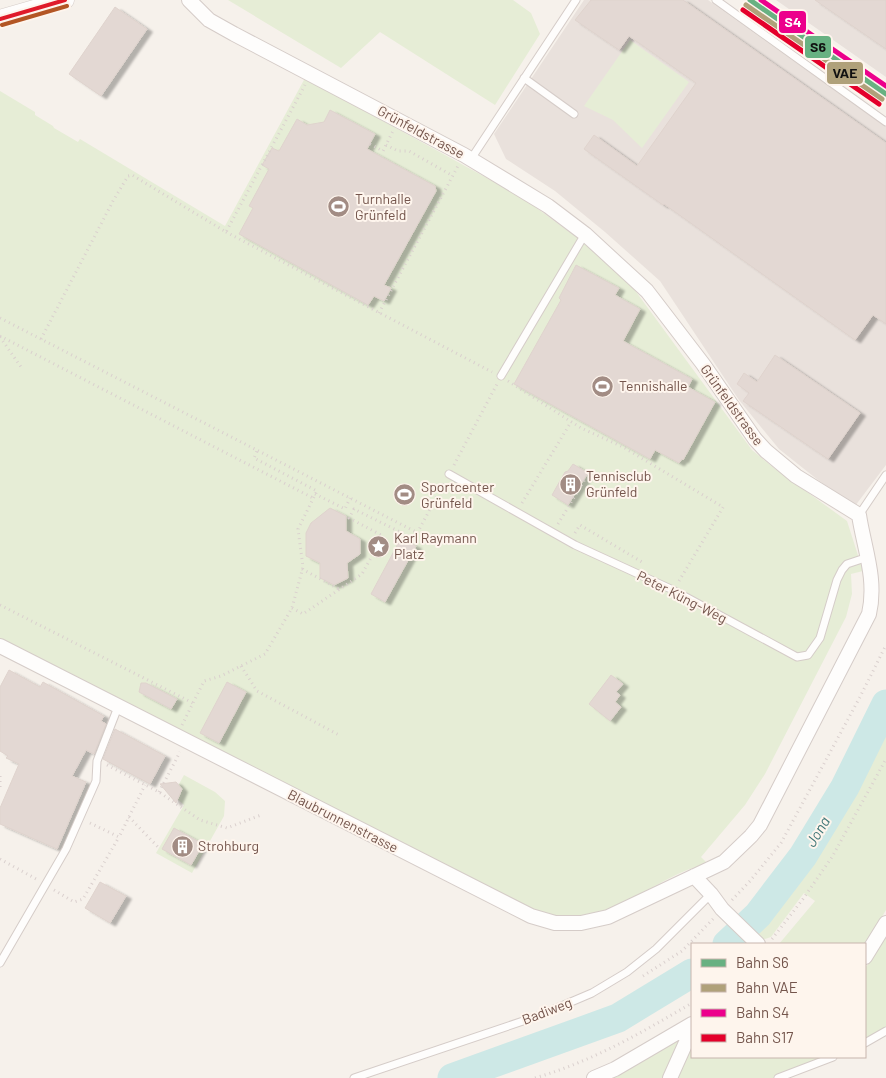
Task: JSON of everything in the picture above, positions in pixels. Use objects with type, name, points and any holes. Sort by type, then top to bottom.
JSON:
[{"type":"street","points":[[0,19],[64,0]]},
{"type":"street","name":"Grünfeldstrasse","points":[[189,0],[209,20],[468,157],[540,201],[585,234],[647,291],[703,364],[754,439],[796,476],[859,514]]},
{"type":"street","points":[[764,943],[724,911],[694,876],[724,862],[760,825],[869,614],[872,592],[868,557],[859,514]]},
{"type":"street","name":"Blaubrunnenstrasse","points":[[0,646],[530,916],[555,923],[581,923],[608,917],[694,876]]},
{"type":"street","points":[[866,955],[886,923]]},
{"type":"street","points":[[594,1078],[615,1069],[691,1025]]},
{"type":"street","points":[[670,1078],[691,1031]]},
{"type":"lane","points":[[468,157],[576,0]]},
{"type":"lane","points":[[716,0],[886,122]]},
{"type":"lane","points":[[524,78],[574,114]]},
{"type":"lane","points":[[501,376],[585,234]]},
{"type":"lane","name":"Peter Küng-Weg","points":[[449,474],[553,533],[673,590],[797,657],[812,652],[820,638],[837,580],[842,570],[847,564],[868,557]]},
{"type":"lane","points":[[859,514],[886,475]]},
{"type":"lane","points":[[0,963],[66,849],[96,780],[97,761],[118,707]]},
{"type":"lane","name":"Badiweg","points":[[354,1078],[538,1016],[592,994],[627,972],[656,949],[711,894]]},
{"type":"lane","points":[[866,1042],[886,1031]]},
{"type":"lane","points":[[778,1078],[830,1058]]},
{"type":"path","points":[[226,232],[311,74]]},
{"type":"path","points":[[370,144],[383,151],[391,135]]},
{"type":"path","points":[[386,145],[398,151],[409,151],[453,176]]},
{"type":"path","points":[[379,313],[453,176],[468,157]]},
{"type":"path","points":[[41,339],[113,202],[128,176],[132,175],[226,232],[501,376],[571,422],[623,447],[724,505],[673,590]]},
{"type":"path","points":[[0,318],[418,533]]},
{"type":"path","points":[[0,337],[21,368]]},
{"type":"path","points":[[0,337],[314,496],[345,509],[350,498]]},
{"type":"path","points":[[292,608],[303,614],[362,574],[383,536],[349,518],[354,509],[414,539],[501,376]]},
{"type":"path","points":[[516,512],[571,422]]},
{"type":"path","points":[[159,792],[181,739],[193,703],[204,681],[221,676],[265,654],[292,608],[302,570],[298,529],[317,490],[254,458],[257,451]]},
{"type":"path","points":[[553,533],[586,479]]},
{"type":"path","points":[[302,570],[339,589]]},
{"type":"path","points":[[0,605],[193,703]]},
{"type":"path","points":[[724,911],[781,842],[886,646]]},
{"type":"path","points":[[241,666],[257,691],[338,735]]},
{"type":"path","points":[[764,943],[803,899],[832,856],[886,758]]},
{"type":"path","points":[[97,761],[159,792],[200,820],[226,828],[261,815]]},
{"type":"path","points":[[0,776],[0,788]]},
{"type":"path","points":[[0,859],[74,902],[83,899],[119,838],[145,785]]},
{"type":"path","points":[[80,817],[119,838]]},
{"type":"path","points":[[129,817],[159,848]]},
{"type":"path","points":[[535,1078],[558,1072],[623,1043],[691,1004]]},
{"type":"shaded area","points":[[584,0],[708,0],[886,127],[886,465],[855,506],[779,449],[739,400],[660,281],[555,191],[506,159],[494,134]]},
{"type":"shaded area","points":[[776,0],[886,0],[886,77]]},
{"type":"green space","points":[[228,0],[513,0],[531,13],[540,34],[495,105],[380,32],[341,68]]},
{"type":"green space","points":[[630,40],[689,82],[642,148],[613,120],[584,106]]},
{"type":"green space","name":"Sportcenter Grünfeld","points":[[305,78],[523,198],[594,250],[634,289],[752,450],[847,521],[863,571],[851,574],[852,594],[846,617],[765,774],[745,805],[701,857],[709,865],[687,870],[621,904],[604,910],[587,915],[547,914],[519,902],[0,639],[0,91],[35,112],[35,115],[54,128],[78,142],[80,139],[225,226]]},
{"type":"green space","points":[[886,727],[886,910],[866,944],[780,943],[815,901],[804,893],[771,937],[762,940],[756,935],[793,886],[837,816]]},
{"type":"green space","points":[[184,775],[215,792],[225,801],[224,816],[192,873],[156,853],[184,805],[173,795]]},
{"type":"green space","points":[[886,936],[886,1031],[866,1042],[866,967]]},
{"type":"green space","points":[[691,1032],[691,1058],[830,1058],[778,1078],[609,1078]]},
{"type":"building","points":[[591,0],[683,0],[886,143],[886,324],[873,315],[855,340],[584,149],[594,135],[637,166],[696,83],[629,36],[619,50],[575,20]]},
{"type":"building","points":[[815,0],[886,0],[886,49]]},
{"type":"building","points":[[115,7],[147,29],[101,96],[69,74]]},
{"type":"building","name":"Turnhalle Grünfeld","points":[[330,110],[375,134],[367,149],[435,186],[436,191],[384,285],[391,288],[384,301],[374,296],[368,305],[239,234],[253,208],[249,206],[269,169],[262,165],[272,148],[279,151],[297,119],[307,125],[324,122]]},
{"type":"building","name":"Tennishalle","points":[[576,265],[619,288],[615,295],[640,309],[623,341],[692,379],[688,387],[715,402],[683,460],[679,463],[655,450],[650,459],[514,384],[561,300],[559,298]]},
{"type":"building","points":[[775,355],[860,413],[828,459],[743,401],[749,393],[737,384],[744,373],[757,382]]},
{"type":"building","name":"Tennisclub Grünfeld","points":[[573,464],[588,473],[568,505],[552,495],[565,472]]},
{"type":"building","points":[[330,508],[346,516],[346,531],[360,539],[360,554],[347,563],[348,578],[334,585],[320,578],[320,563],[306,556],[306,533],[311,523]]},
{"type":"building","points":[[401,538],[416,546],[385,602],[371,594]]},
{"type":"building","points":[[9,670],[40,687],[43,682],[104,716],[101,721],[106,724],[94,754],[86,750],[72,776],[86,782],[57,849],[0,824],[0,808],[19,764],[6,758],[8,756],[0,751],[0,687]]},
{"type":"building","points":[[611,675],[623,684],[616,692],[620,695],[615,702],[621,707],[610,721],[589,704]]},
{"type":"building","points":[[227,682],[246,692],[219,743],[200,733]]},
{"type":"building","points":[[141,683],[146,683],[177,699],[171,709],[139,692]]},
{"type":"building","points":[[115,729],[165,756],[150,784],[103,759]]},
{"type":"building","points":[[176,782],[182,789],[176,803],[160,784]]},
{"type":"building","name":"Strohburg","points":[[174,828],[203,844],[191,865],[162,849]]},
{"type":"building","points":[[100,882],[126,896],[110,923],[85,908]]},
{"type":"waterway","name":"Jona","points":[[728,943],[758,915],[803,856],[845,787],[886,704]]},
{"type":"waterway","name":"Jona","points":[[452,1078],[618,1018],[691,974]]},
{"type":"rail line","name":"S6","points":[[750,0],[886,94]]},
{"type":"rail line","name":"S4","points":[[761,0],[886,86]]},
{"type":"rail line","name":"VAE","points":[[746,5],[882,99]]},
{"type":"rail line","name":"S17","points":[[743,10],[879,104]]},
{"type":"transit line","points":[[0,19],[65,0]]},
{"type":"transit line","points":[[2,25],[67,6]]},
{"type":"place","name":"Turnhalle Grünfeld","points":[[339,207]]},
{"type":"place","name":"Tennishalle","points":[[603,386]]},
{"type":"place","name":"Tennisclub Grünfeld","points":[[570,484]]},
{"type":"place","name":"Sportcenter Grünfeld","points":[[405,495]]},
{"type":"place","name":"Karl Raymann Platz","points":[[378,546]]},
{"type":"place","name":"Strohburg","points":[[182,846]]}]
